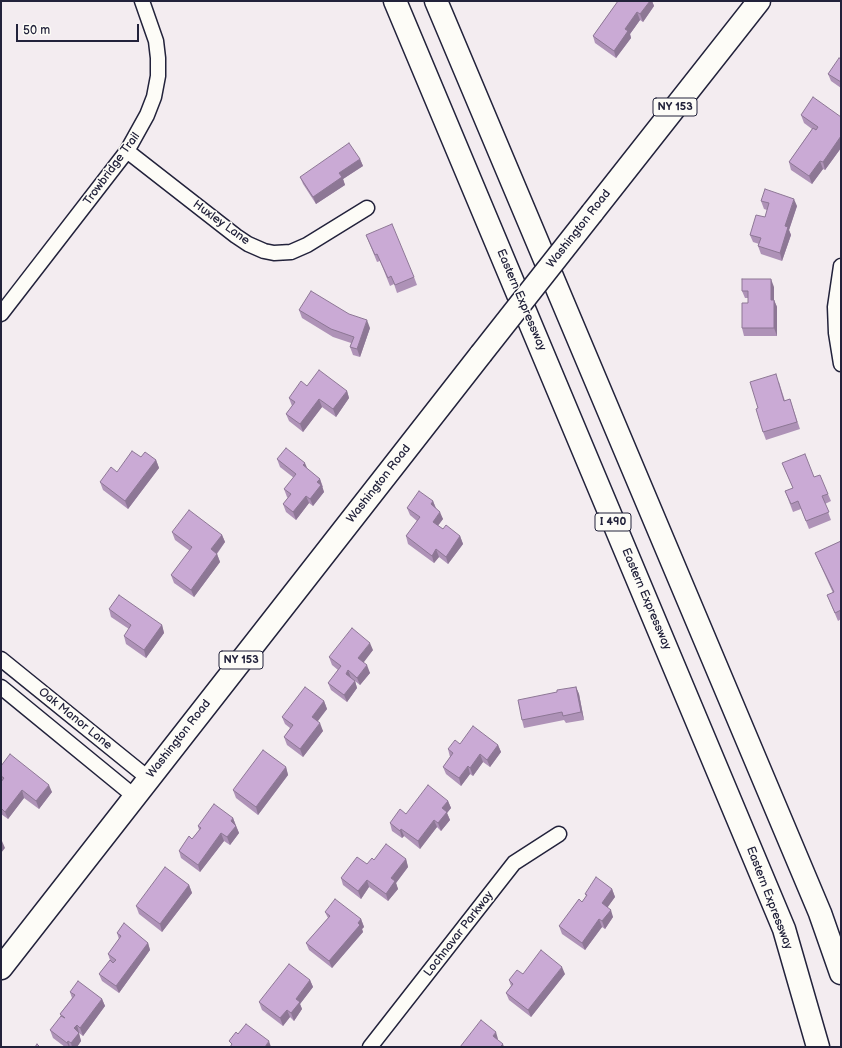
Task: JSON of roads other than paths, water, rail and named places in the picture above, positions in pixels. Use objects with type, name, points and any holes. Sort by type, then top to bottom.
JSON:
[{"type":"main road","name":"Eastern Expressway","points":[[395,1],[784,929],[818,1047]]},
{"type":"main road","points":[[436,1],[820,913],[841,973]]},
{"type":"main road","name":"Washington Road","points":[[1,968],[148,778],[759,1]]},
{"type":"street","name":"Trowbridge Trail","points":[[1,314],[127,151],[147,115],[154,97],[158,76],[156,41],[142,1]]},
{"type":"street","name":"Huxley Lane","points":[[127,151],[236,236],[248,244],[264,251],[274,253],[291,252],[307,245],[367,208]]},
{"type":"street","points":[[841,266],[837,283],[835,314],[836,333],[841,364]]},
{"type":"street","name":"Oak Manor Lane","points":[[1,659],[148,778]]},
{"type":"street","name":"Oak Manor Lane","points":[[1,686],[134,796]]},
{"type":"street","name":"Lochnavar Parkway","points":[[370,1047],[514,863],[559,834]]}]
